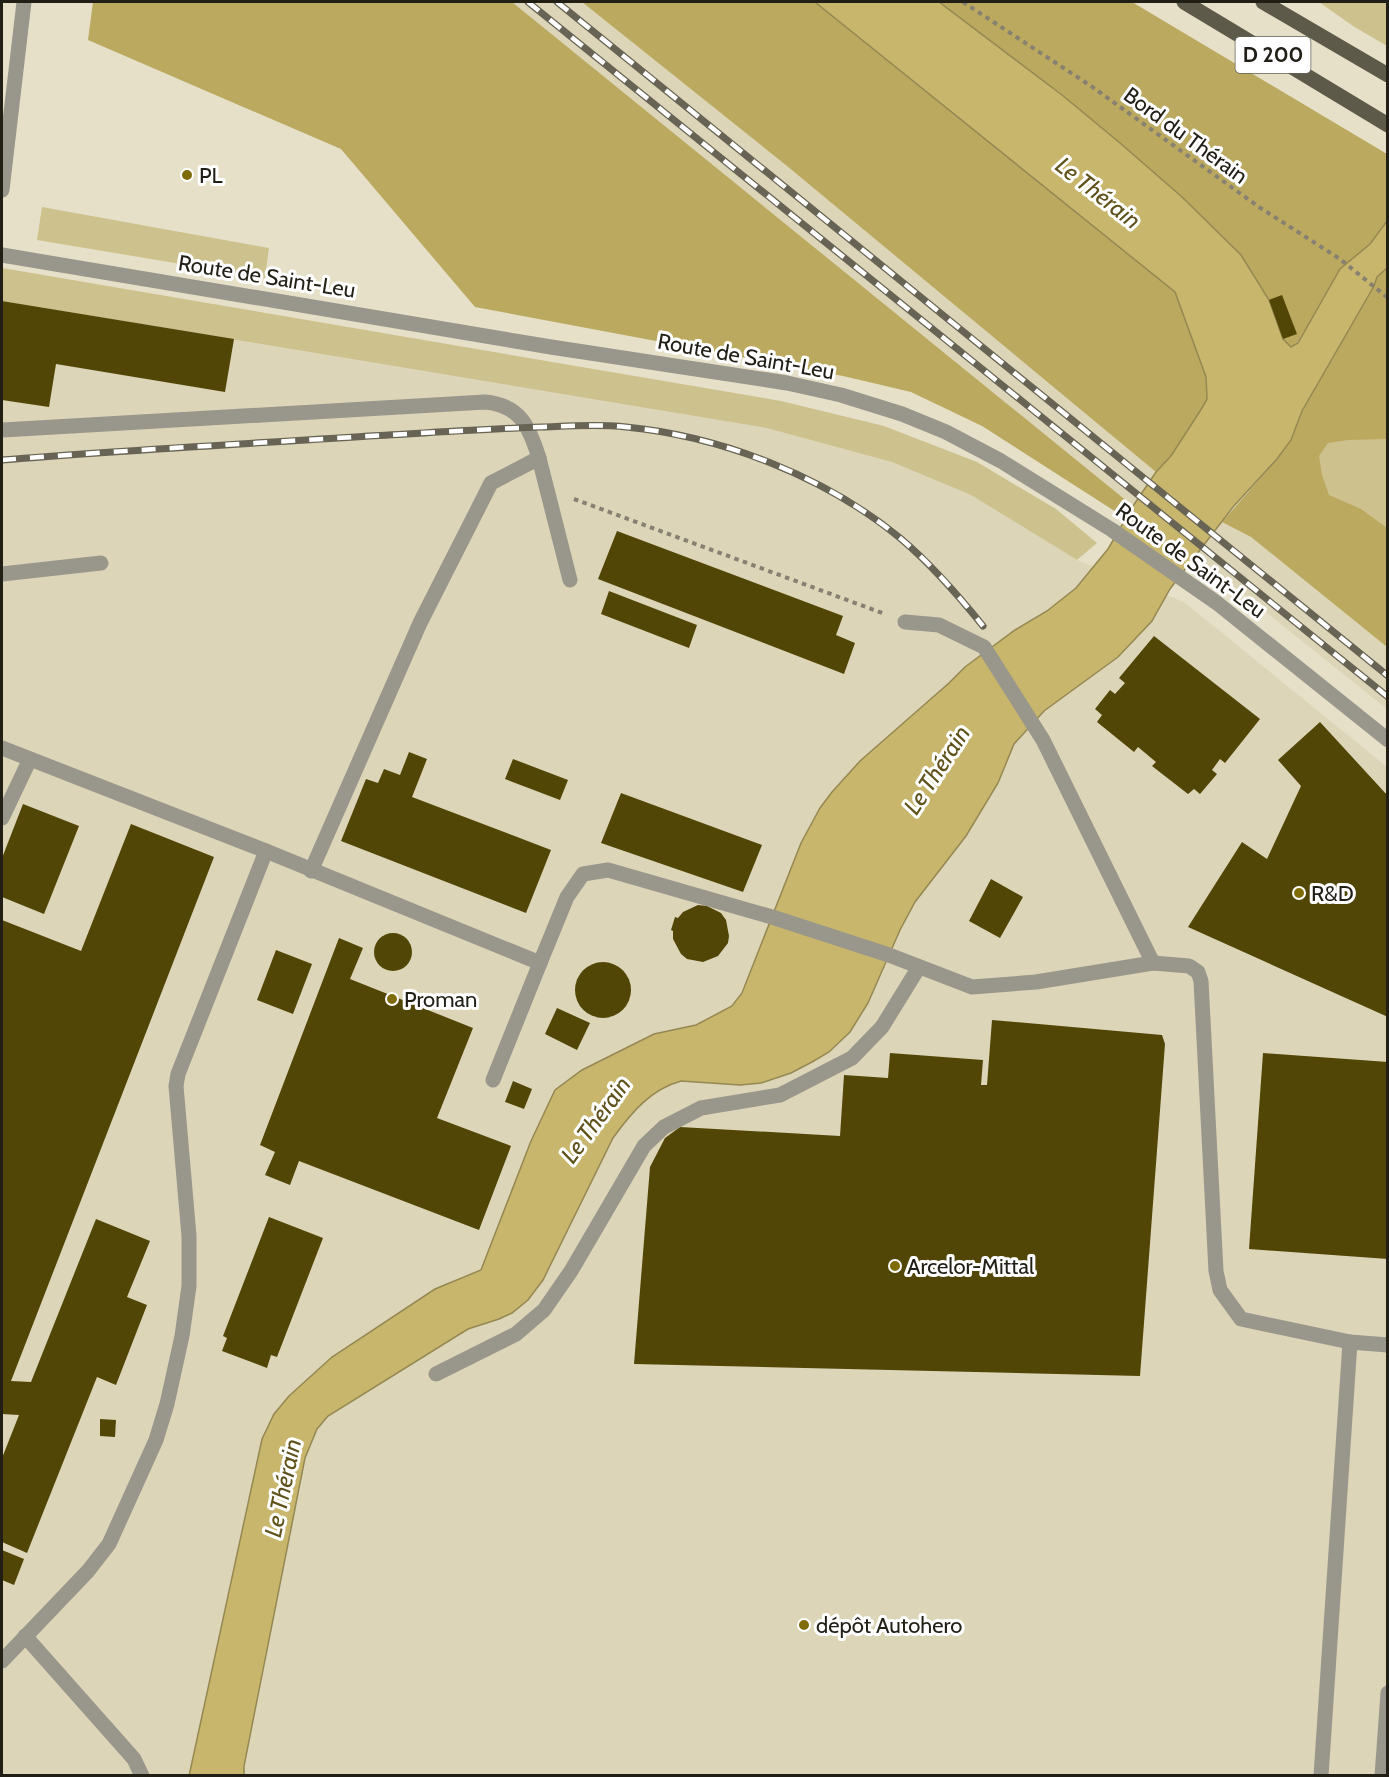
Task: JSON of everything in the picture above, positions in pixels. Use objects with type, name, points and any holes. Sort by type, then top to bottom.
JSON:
[{"type":"main road","name":"D 200","points":[[1184,2],[1388,125]]},
{"type":"main road","name":"D 200","points":[[1263,2],[1388,75]]},
{"type":"main road","points":[[1280,2],[1309,28]]},
{"type":"street","points":[[2,190],[24,2]]},
{"type":"street","name":"Route de Saint-Leu","points":[[2,255],[539,345],[787,383],[841,394],[902,414],[946,432],[1026,476],[1112,530],[1192,585],[1388,740]]},
{"type":"street","points":[[3,430],[484,402],[499,403],[510,407],[518,416],[534,444],[570,580]]},
{"type":"street","points":[[311,871],[420,623],[491,483],[539,458]]},
{"type":"street","points":[[2,574],[101,563]]},
{"type":"street","points":[[905,622],[939,625],[984,648],[1043,741],[1153,963]]},
{"type":"street","points":[[2,748],[266,851],[540,963]]},
{"type":"street","points":[[2,818],[30,759]]},
{"type":"street","points":[[2,1661],[110,1544],[156,1440],[167,1404],[182,1336],[189,1286],[189,1236],[176,1086],[178,1074],[266,851]]},
{"type":"street","points":[[493,1080],[567,897],[583,874],[608,870],[772,917],[889,956],[972,987],[1036,982],[1153,963],[1189,966],[1198,972],[1201,981],[1216,1271],[1220,1290],[1241,1319],[1350,1342],[1388,1345]]},
{"type":"street","points":[[436,1374],[516,1334],[544,1310],[571,1271],[644,1146],[664,1127],[701,1108],[780,1095],[852,1058],[882,1027],[919,967]]},
{"type":"street","points":[[1321,1776],[1350,1342]]},
{"type":"street","points":[[25,1636],[134,1759],[143,1774]]},
{"type":"street","points":[[1382,1776],[1388,1693]]},
{"type":"path","name":"Bord du Thérain","points":[[963,2],[1091,86],[1259,207],[1340,259],[1388,298]]},
{"type":"path","points":[[547,489],[905,622]]},
{"type":"shaded area","points":[[93,2],[512,2],[1133,506],[1127,519],[982,426],[911,392],[843,376],[475,307],[341,149],[88,40]]},
{"type":"shaded area","points":[[512,2],[582,2],[787,166],[1156,472],[1222,522],[1251,537],[1387,647],[1387,709],[1133,506]]},
{"type":"shaded area","points":[[582,2],[815,2],[1175,292],[1206,377],[1207,399],[1171,456],[1156,472],[787,166]]},
{"type":"shaded area","points":[[939,2],[1132,2],[1387,154],[1387,439],[1328,443],[1319,456],[1322,475],[1329,495],[1361,509],[1387,528],[1387,647],[1251,537],[1222,522],[1291,440],[1302,411],[1375,284],[1291,347],[1283,339],[1269,300],[1241,255],[1182,197]]},
{"type":"shaded area","points":[[1319,2],[1387,2],[1387,46],[1353,26]]},
{"type":"shaded area","points":[[42,207],[269,248],[265,278],[37,240]]},
{"type":"shaded area","points":[[2,268],[781,401],[884,426],[977,462],[1056,509],[1097,543],[1077,560],[971,495],[892,462],[767,428],[2,301]]},
{"type":"shaded area","points":[[1387,290],[1387,559],[1266,472],[1277,459]]},
{"type":"shaded area","points":[[2,301],[767,428],[819,440],[892,462],[971,495],[1077,560],[1184,602],[1387,767],[1387,1775],[2,1775]]},
{"type":"water","name":"Le Thérain","points":[[815,2],[939,2],[1062,95],[1182,197],[1241,255],[1269,300],[1283,339],[1291,347],[1298,343],[1340,269],[1370,244],[1387,221],[1387,268],[1377,277],[1302,411],[1291,440],[1277,459],[1233,507],[1170,589],[1152,621],[1118,657],[1044,711],[1014,744],[998,783],[966,836],[915,902],[868,1003],[850,1032],[829,1052],[812,1062],[791,1073],[761,1083],[740,1085],[681,1081],[651,1096],[642,1103],[613,1138],[543,1280],[528,1300],[512,1313],[468,1329],[328,1416],[317,1429],[305,1458],[244,1775],[189,1776],[262,1439],[274,1414],[289,1396],[332,1357],[435,1289],[481,1270],[531,1141],[555,1090],[582,1070],[654,1034],[696,1025],[732,1006],[742,993],[801,843],[820,808],[832,792],[860,761],[965,667],[1015,630],[1047,611],[1076,588],[1108,549],[1133,506],[1156,472],[1171,456],[1207,399],[1206,377],[1175,292]]},
{"type":"building","points":[[1282,295],[1297,334],[1283,339],[1269,300]]},
{"type":"building","points":[[2,301],[234,339],[225,392],[56,364],[49,407],[2,400]]},
{"type":"building","points":[[617,531],[843,616],[836,635],[855,643],[844,674],[598,579]]},
{"type":"building","points":[[609,591],[697,625],[689,648],[601,614]]},
{"type":"building","points":[[1154,636],[1260,719],[1225,763],[1220,759],[1212,770],[1217,774],[1200,794],[1194,789],[1188,794],[1152,766],[1156,762],[1138,747],[1134,752],[1097,722],[1102,715],[1095,709],[1110,690],[1115,694],[1125,683],[1119,678]]},
{"type":"building","name":"R&D","points":[[1320,722],[1388,796],[1388,1017],[1188,927],[1242,842],[1267,859],[1301,786],[1278,760]]},
{"type":"building","points":[[409,752],[427,759],[412,797],[551,850],[526,913],[341,841],[366,779],[378,783],[384,769],[400,775]]},
{"type":"building","points":[[513,759],[568,780],[560,800],[505,779]]},
{"type":"building","points":[[621,793],[762,845],[743,892],[601,843]]},
{"type":"building","points":[[23,804],[79,826],[44,914],[2,897],[2,858]]},
{"type":"building","points":[[131,824],[214,857],[11,1381],[31,1382],[96,1219],[150,1241],[127,1297],[147,1305],[116,1385],[97,1377],[27,1553],[2,1542],[2,1458],[19,1415],[2,1414],[2,920],[81,951]]},
{"type":"building","points":[[991,879],[1023,897],[1000,938],[969,921]]},
{"type":"building","points":[[698,905],[707,906],[721,913],[726,920],[729,936],[728,943],[718,956],[703,962],[687,959],[681,954],[671,930],[675,917],[678,918],[683,912]]},
{"type":"building","points":[[393,933],[407,938],[412,952],[407,966],[393,971],[379,966],[374,952],[379,938]]},
{"type":"building","points":[[339,938],[363,948],[350,979],[473,1028],[437,1118],[511,1146],[479,1230],[299,1161],[290,1185],[265,1175],[275,1152],[260,1145]]},
{"type":"building","points":[[276,950],[312,964],[293,1014],[257,1000]]},
{"type":"building","points":[[597,962],[609,962],[623,970],[631,984],[629,1001],[623,1010],[609,1018],[597,1018],[580,1006],[575,996],[575,984],[587,967]]},
{"type":"building","points":[[557,1008],[590,1023],[577,1050],[545,1034]]},
{"type":"building","name":"Arcelor-Mittal","points":[[992,1020],[1162,1035],[1165,1044],[1140,1376],[634,1364],[650,1167],[665,1138],[680,1127],[840,1136],[844,1075],[888,1078],[890,1053],[983,1060],[981,1085],[987,1085]]},
{"type":"building","points":[[1263,1053],[1388,1062],[1388,1259],[1249,1249]]},
{"type":"building","points":[[513,1081],[532,1089],[524,1109],[505,1102]]},
{"type":"building","points":[[269,1217],[323,1238],[277,1357],[271,1355],[267,1368],[222,1351],[227,1338],[223,1336]]},
{"type":"building","points":[[100,1419],[116,1420],[115,1437],[100,1436]]},
{"type":"building","points":[[2,1550],[24,1559],[14,1585],[2,1580]]},
{"type":"railway","points":[[528,2],[1388,697]]},
{"type":"railway","points":[[557,2],[1388,676]]},
{"type":"railway","points":[[2,460],[520,428],[605,426],[662,432],[735,450],[771,463],[839,496],[871,516],[923,558],[983,626]]},
{"type":"place","name":"PL","points":[[187,175]]},
{"type":"place","name":"R&D","points":[[1299,893]]},
{"type":"place","name":"Proman","points":[[392,999]]},
{"type":"place","name":"Arcelor-Mittal","points":[[895,1266]]},
{"type":"place","name":"dépôt Autohero","points":[[804,1625]]}]
